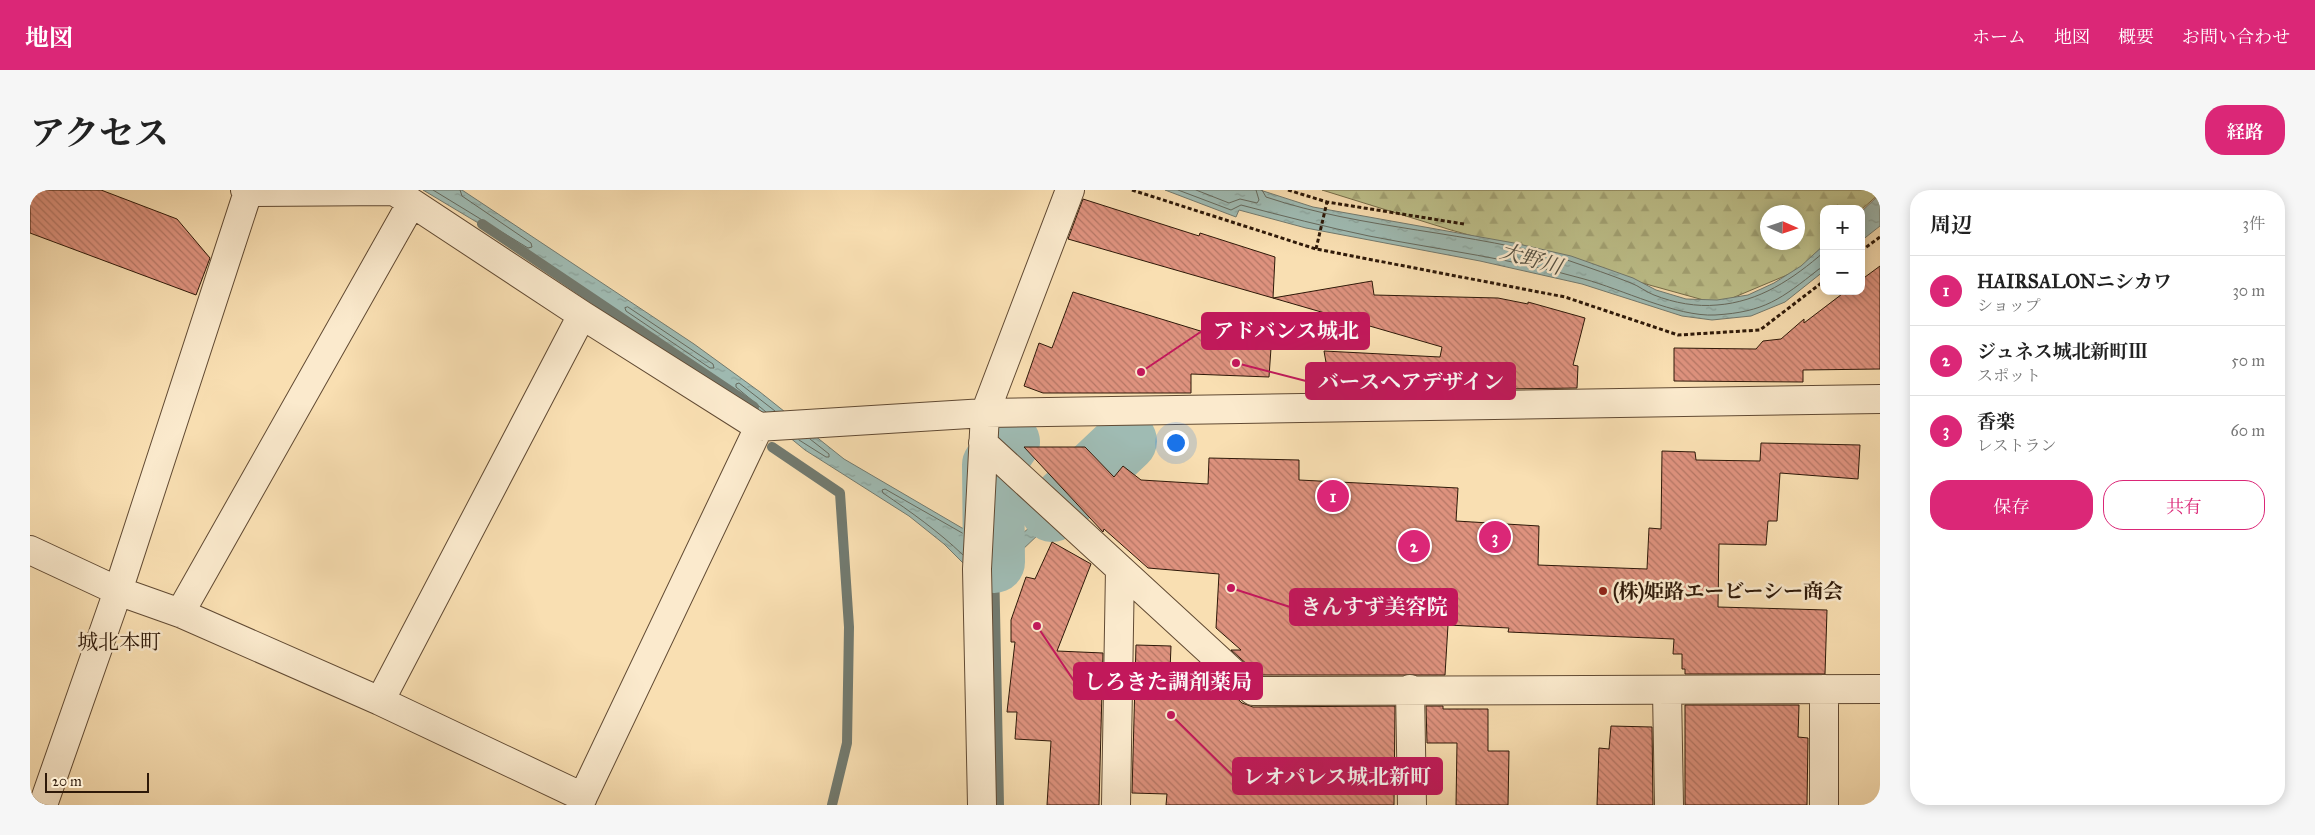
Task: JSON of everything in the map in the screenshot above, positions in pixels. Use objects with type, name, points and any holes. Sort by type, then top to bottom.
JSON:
[{"type":"street","points":[[982,805],[977,568],[986,413],[1070,190]]},
{"type":"street","points":[[43,805],[118,591],[247,191],[400,195],[582,315],[759,427],[811,422],[986,413],[1880,399]]},
{"type":"street","points":[[180,613],[400,195]]},
{"type":"street","points":[[380,701],[582,315]]},
{"type":"street","points":[[30,550],[118,591],[180,613],[380,701],[581,801],[759,427]]},
{"type":"street","points":[[983,443],[1253,691],[1880,689]]},
{"type":"street","points":[[1116,805],[1120,569]]},
{"type":"street","points":[[1824,689],[1824,805]]},
{"type":"street","points":[[1410,690],[1412,805]]},
{"type":"street","points":[[1667,690],[1669,805]]},
{"type":"path","points":[[1132,190],[1316,249],[1565,297],[1678,334],[1760,330],[1820,283]]},
{"type":"path","points":[[1288,190],[1327,202],[1464,224]]},
{"type":"path","points":[[1316,249],[1327,202]]},
{"type":"path","points":[[1862,250],[1880,237]]},
{"type":"green space","points":[[1322,190],[1880,190],[1880,193],[1865,206],[1820,205],[1820,250],[1799,270],[1718,304],[1451,230]]},
{"type":"water","points":[[423,190],[462,190],[694,344],[760,392],[844,459],[962,528],[998,540],[1017,538],[1047,513],[1110,450],[1122,455],[1020,552],[1000,553],[1000,572],[964,564],[944,544],[909,516],[805,450],[724,384],[525,251]]},
{"type":"water","name":"大野川","points":[[1165,190],[1260,190],[1313,207],[1514,243],[1571,256],[1633,278],[1656,290],[1686,299],[1717,300],[1748,295],[1774,283],[1801,266],[1820,249],[1820,274],[1785,302],[1751,316],[1712,320],[1682,316],[1582,284],[1480,261],[1306,228],[1239,210],[1236,217]]},
{"type":"water","points":[[1880,194],[1880,226],[1865,238],[1865,208]]},
{"type":"building","points":[[30,190],[101,190],[177,219],[210,258],[196,295],[30,233]]},
{"type":"building","points":[[1083,199],[1199,236],[1200,233],[1275,257],[1273,298],[1068,239]]},
{"type":"building","points":[[1880,266],[1880,369],[1803,370],[1803,382],[1674,381],[1674,348],[1756,349],[1763,341],[1781,339],[1804,319],[1804,323],[1841,295],[1865,295],[1865,277]]},
{"type":"building","points":[[1372,281],[1374,295],[1498,298],[1528,304],[1528,302],[1585,318],[1573,365],[1578,366],[1577,388],[1503,389],[1405,385],[1403,378],[1331,391],[1324,351],[1440,357],[1442,347],[1273,298]]},
{"type":"building","points":[[1073,292],[1256,348],[1271,348],[1269,377],[1191,374],[1191,393],[1043,393],[1024,386],[1039,343],[1052,348]]},
{"type":"building","points":[[1761,443],[1860,445],[1858,479],[1780,473],[1777,521],[1768,521],[1766,545],[1719,544],[1718,607],[1827,610],[1825,674],[1685,674],[1685,669],[1682,669],[1682,654],[1673,654],[1674,639],[1508,632],[1509,628],[1448,625],[1445,675],[1259,675],[1231,650],[1241,650],[1216,628],[1219,574],[1148,568],[1104,529],[1103,532],[1024,447],[1085,447],[1114,477],[1123,466],[1141,480],[1208,484],[1209,458],[1299,460],[1299,480],[1458,488],[1456,521],[1539,526],[1538,565],[1647,569],[1649,528],[1661,529],[1662,451],[1695,452],[1696,460],[1760,461]]},
{"type":"building","points":[[1052,542],[1091,564],[1057,651],[1103,653],[1099,805],[1047,805],[1051,741],[1015,739],[1017,712],[1007,712],[1015,642],[1011,642],[1011,620],[1026,577],[1035,579]]},
{"type":"building","points":[[1136,645],[1171,646],[1169,694],[1221,696],[1222,684],[1242,703],[1253,707],[1395,706],[1394,805],[1166,805],[1167,794],[1132,793]]},
{"type":"building","points":[[1685,705],[1799,705],[1798,737],[1808,738],[1807,805],[1685,805]]},
{"type":"building","points":[[1426,706],[1443,706],[1443,709],[1488,709],[1488,751],[1509,751],[1508,805],[1456,805],[1457,743],[1427,743]]},
{"type":"building","points":[[1611,726],[1652,727],[1653,805],[1597,805],[1599,748],[1609,749]]},
{"type":"waterway","points":[[482,224],[754,407]]},
{"type":"waterway","points":[[1052,511],[1126,441]]},
{"type":"waterway","points":[[994,562],[993,465],[1009,442]]},
{"type":"waterway","points":[[772,447],[840,493],[849,627],[847,743],[832,805]]},
{"type":"waterway","points":[[991,560],[994,562],[999,805]]},
{"type":"place","name":"バースヘアデザイン","points":[[1236,363]]},
{"type":"place","name":"アドバンス城北","points":[[1141,372]]},
{"type":"place","name":"HAIRSALONニシカワ","points":[[1333,496]]},
{"type":"place","name":"香楽","points":[[1495,537]]},
{"type":"place","name":"ジュネス城北新町Ⅲ","points":[[1414,546]]},
{"type":"place","name":"きんすず美容院","points":[[1231,588]]},
{"type":"place","name":"(株)姫路エービーシー商会","points":[[1603,591]]},
{"type":"place","name":"しろきた調剤薬局","points":[[1037,626]]},
{"type":"place","name":"レオパレス城北新町","points":[[1171,715]]},
{"type":"district","name":"城北本町","points":[[119,642]]}]
